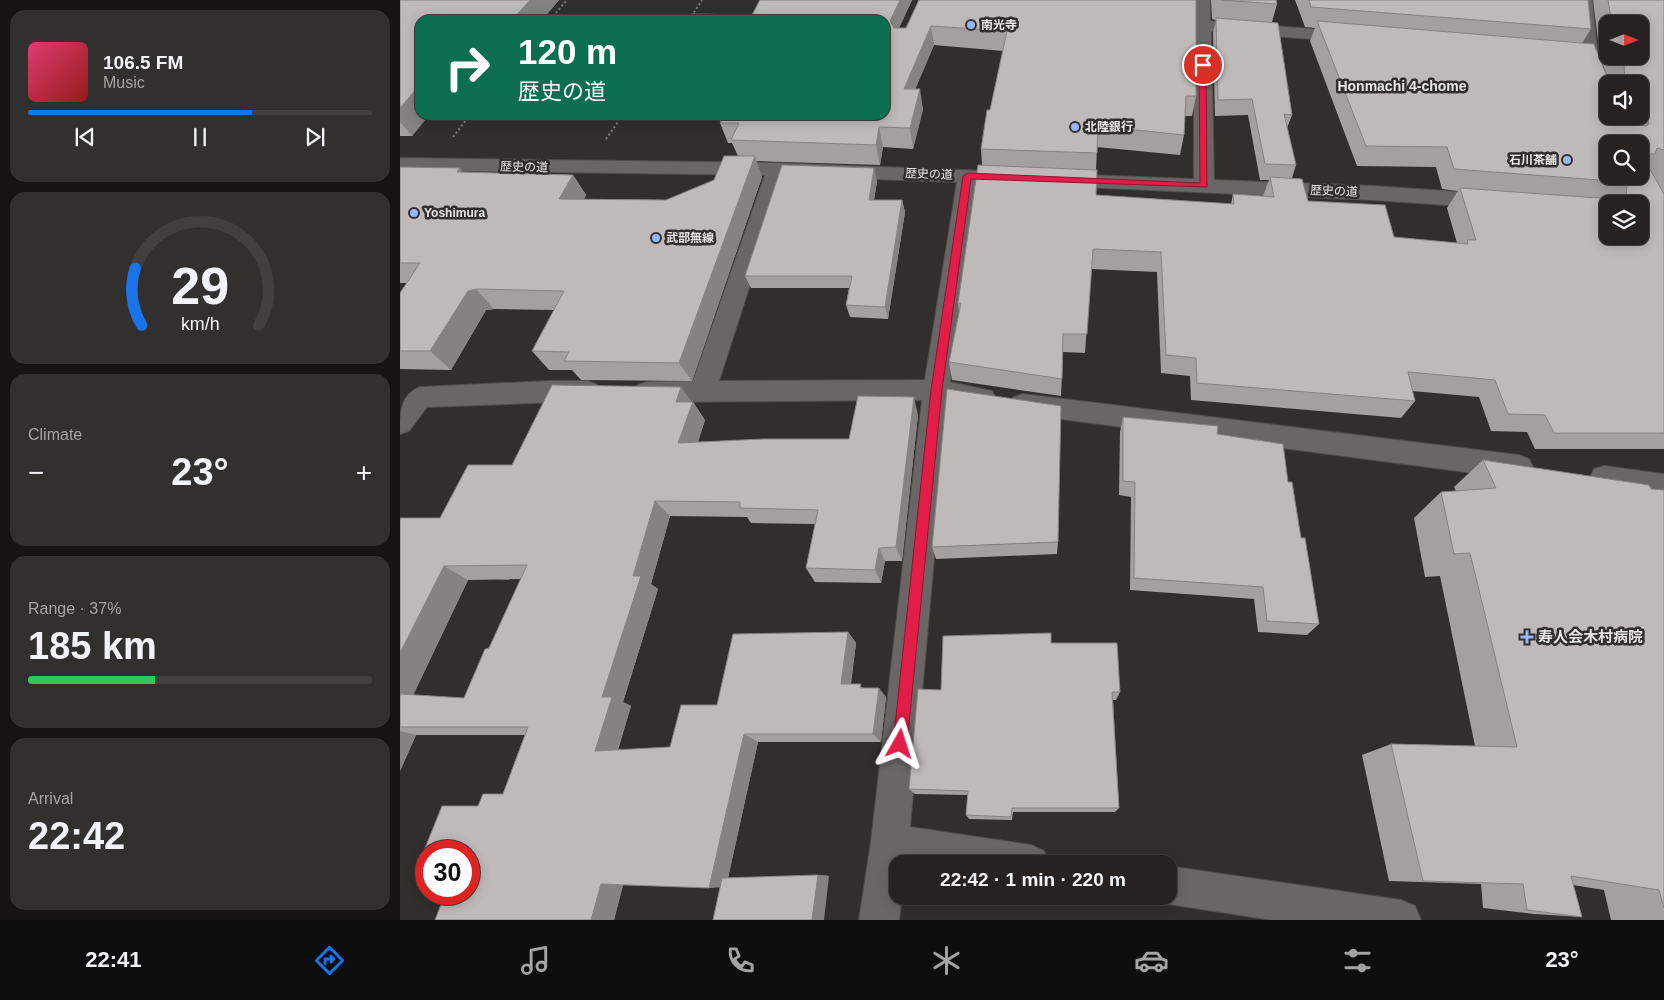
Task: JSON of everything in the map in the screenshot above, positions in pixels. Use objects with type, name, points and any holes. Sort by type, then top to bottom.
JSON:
[{"type":"street","points":[[1202,0],[1204,186]]},
{"type":"street","points":[[1584,0],[1589,57],[1599,84]]},
{"type":"street","points":[[1202,25],[1363,38]]},
{"type":"street","points":[[1569,56],[1589,57]]},
{"type":"street","name":"歴史の道","points":[[400,164],[777,169],[1373,193],[1511,203]]},
{"type":"street","points":[[702,393],[777,169]]},
{"type":"street","points":[[879,920],[890,842],[936,390],[968,176]]},
{"type":"street","points":[[400,423],[420,397],[549,391],[702,393],[936,390],[1004,401],[1540,470]]},
{"type":"street","points":[[1578,475],[1664,486]]},
{"type":"street","points":[[890,842],[973,855]]},
{"type":"street","points":[[1177,885],[1401,920]]},
{"type":"path","points":[[554,15],[566,0]]},
{"type":"path","points":[[692,15],[702,0]]},
{"type":"building","points":[[400,0],[530,0],[516,15],[415,15],[415,91],[400,108]]},
{"type":"building","points":[[760,0],[900,0],[890,21],[890,15],[752,15]]},
{"type":"building","points":[[919,0],[1196,0],[1196,96],[1186,96],[1184,135],[1098,126],[1097,153],[981,149],[987,110],[990,110],[1007,31],[931,26],[904,89],[920,89],[910,128],[879,127],[876,145],[731,140],[739,123],[720,123],[721,120],[890,120],[890,21],[894,28],[906,28]]},
{"type":"building","points":[[1221,0],[1276,0],[1277,4]]},
{"type":"building","points":[[1309,0],[1588,0],[1591,29],[1311,7]]},
{"type":"building","points":[[1608,0],[1664,0],[1664,150],[1657,148],[1655,154],[1649,154],[1649,135],[1599,135],[1599,180],[1454,169],[1447,147],[1366,146],[1317,21],[1594,44],[1599,56],[1599,65],[1602,65],[1606,75],[1599,75],[1599,125],[1647,126],[1649,125],[1649,75],[1625,75],[1624,65],[1649,65],[1649,15],[1610,15]]},
{"type":"building","points":[[692,14],[752,15],[691,15]]},
{"type":"building","points":[[1216,18],[1278,23],[1292,115],[1284,114],[1296,165],[1265,164],[1252,99],[1218,100]]},
{"type":"building","points":[[724,156],[755,156],[679,363],[564,361],[569,352],[532,351],[564,291],[476,289],[468,291],[430,351],[400,351],[400,293],[420,263],[400,263],[400,167],[460,168],[457,172],[573,175],[559,199],[666,200],[714,180]]},
{"type":"building","points":[[782,165],[874,168],[869,200],[902,200],[885,307],[846,305],[852,276],[745,276]]},
{"type":"building","points":[[978,165],[1097,170],[1096,195],[1234,204],[1233,194],[1274,197],[1270,177],[1302,179],[1308,201],[1385,205],[1394,237],[1468,244],[1467,240],[1476,240],[1460,188],[1599,198],[1599,245],[1649,245],[1649,195],[1626,195],[1627,185],[1649,185],[1649,168],[1664,194],[1664,433],[1554,433],[1545,415],[1508,414],[1495,380],[1408,372],[1415,401],[1197,383],[1196,358],[1166,355],[1161,252],[1093,249],[1087,334],[1063,334],[1062,379],[949,362],[961,303],[958,303]]},
{"type":"building","points":[[552,385],[681,387],[676,402],[693,402],[678,443],[763,439],[849,439],[858,396],[914,397],[896,547],[879,548],[875,570],[806,568],[818,510],[740,508],[740,502],[655,501],[633,576],[641,576],[602,697],[612,697],[595,751],[670,747],[681,705],[717,705],[733,634],[848,632],[841,684],[861,684],[860,688],[879,688],[873,734],[744,734],[709,888],[601,884],[591,920],[435,920],[441,905],[480,905],[480,840],[428,840],[442,806],[478,806],[483,794],[503,794],[528,727],[400,727],[400,694],[464,698],[485,649],[489,648],[527,565],[444,566],[400,653],[400,518],[440,518],[468,465],[512,465]]},
{"type":"building","points":[[947,389],[1061,406],[1058,542],[932,547]]},
{"type":"building","points":[[1123,417],[1218,426],[1217,434],[1283,444],[1288,482],[1292,482],[1301,538],[1305,538],[1319,624],[1267,621],[1263,587],[1134,578],[1135,482],[1123,481]]},
{"type":"building","points":[[1483,460],[1649,485],[1651,489],[1664,490],[1664,908],[1659,890],[1571,876],[1582,917],[1527,910],[1523,884],[1423,881],[1391,744],[1517,747],[1470,553],[1454,554],[1441,492],[1496,488]]},
{"type":"building","points":[[1051,633],[1051,643],[1117,643],[1120,692],[1112,692],[1119,808],[1012,808],[1011,817],[966,815],[968,791],[909,789],[918,689],[941,690],[943,636]]},
{"type":"building","points":[[818,875],[812,920],[713,920],[722,878]]},
{"type":"place","name":"南光寺","points":[[971,25]]},
{"type":"place","name":"北陸銀行","points":[[1075,127]]},
{"type":"place","name":"石川茶舗","points":[[1567,160]]},
{"type":"place","name":"Yoshimura","points":[[414,213]]},
{"type":"place","name":"武部無線","points":[[656,238]]},
{"type":"place","name":"寿人会木村病院","points":[[1527,637]]},
{"type":"district","name":"Honmachi 4-chome","points":[[1402,86]]},
{"type":"route","points":[[900,744],[936,390],[968,176],[1204,186],[1203,65]]}]
